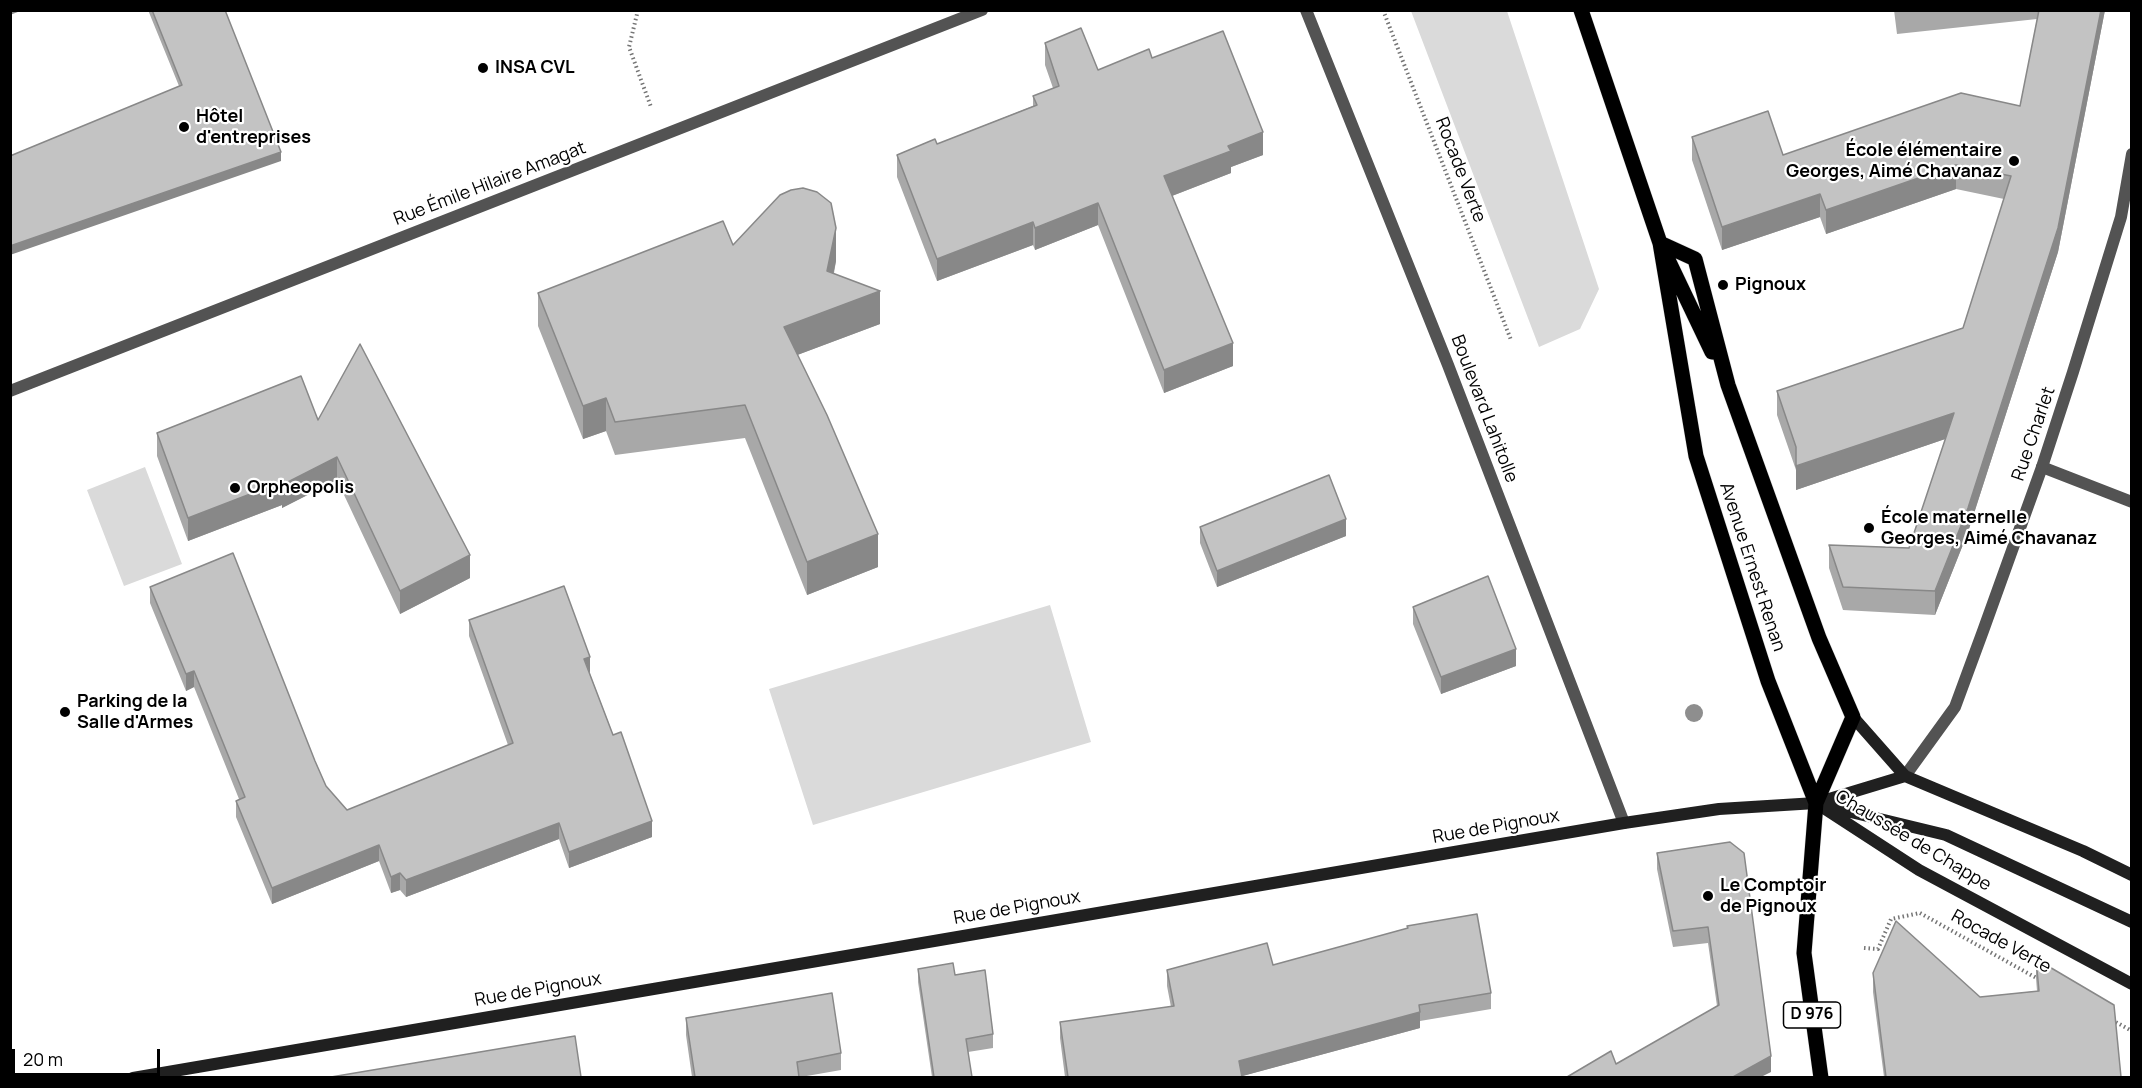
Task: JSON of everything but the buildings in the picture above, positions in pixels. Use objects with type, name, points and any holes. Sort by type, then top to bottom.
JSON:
[{"type":"main road","name":"Avenue Ernest Renan","points":[[1581,10],[1660,243],[1728,385]]},
{"type":"main road","name":"Avenue Ernest Renan","points":[[1660,243],[1695,260],[1728,385],[1819,638],[1853,717],[1905,776]]},
{"type":"main road","name":"Avenue Ernest Renan","points":[[1660,243],[1696,456],[1768,681],[1816,803]]},
{"type":"main road","points":[[1816,803],[1853,717]]},
{"type":"main road","name":"Rue de Pignoux","points":[[133,1077],[1624,823],[1719,809],[1816,803],[1905,776]]},
{"type":"main road","points":[[1905,776],[2083,851],[2132,875]]},
{"type":"main road","name":"Chaussée de Chappe","points":[[1816,803],[1946,835],[2132,922]]},
{"type":"main road","name":"Chaussée de Chappe","points":[[1816,803],[1919,870],[2132,984]]},
{"type":"main road","name":"D 976","points":[[1816,803],[1804,953],[1821,1077]]},
{"type":"street","name":"Rue Émile Hilaire Amagat","points":[[10,391],[982,10]]},
{"type":"street","name":"Boulevard Lahitolle","points":[[1306,10],[1452,376],[1624,823]]},
{"type":"street","name":"Rue Charlet","points":[[1905,776],[1955,707],[2042,467],[2121,217],[2132,154]]},
{"type":"street","points":[[2042,467],[2132,502]]},
{"type":"path","points":[[638,10],[629,47],[662,136]]},
{"type":"path","name":"Rocade Verte","points":[[1383,10],[1511,340]]},
{"type":"path","name":"Rocade Verte","points":[[1864,948],[1878,950],[1891,919],[1920,913],[2042,981]]},
{"type":"path","points":[[2111,1020],[2132,1031]]},
{"type":"shaded area","points":[[1411,11],[1507,11],[1599,289],[1580,329],[1539,347]]},
{"type":"shaded area","points":[[145,467],[182,564],[124,586],[87,490]]},
{"type":"shaded area","points":[[1050,605],[1091,742],[813,825],[769,689]]},
{"type":"place","name":"INSA CVL","points":[[483,68]]},
{"type":"place","name":"Hôtel d'entreprises","points":[[184,127]]},
{"type":"place","name":"École élémentaire Georges, Aimé Chavanaz","points":[[2014,161]]},
{"type":"place","name":"Pignoux","points":[[1723,285]]},
{"type":"place","name":"Orpheopolis","points":[[235,488]]},
{"type":"place","name":"École maternelle Georges, Aimé Chavanaz","points":[[1869,528]]},
{"type":"place","name":"Parking de la Salle d'Armes","points":[[65,712]]},
{"type":"place","name":"Le Comptoir de Pignoux","points":[[1708,896]]}]
